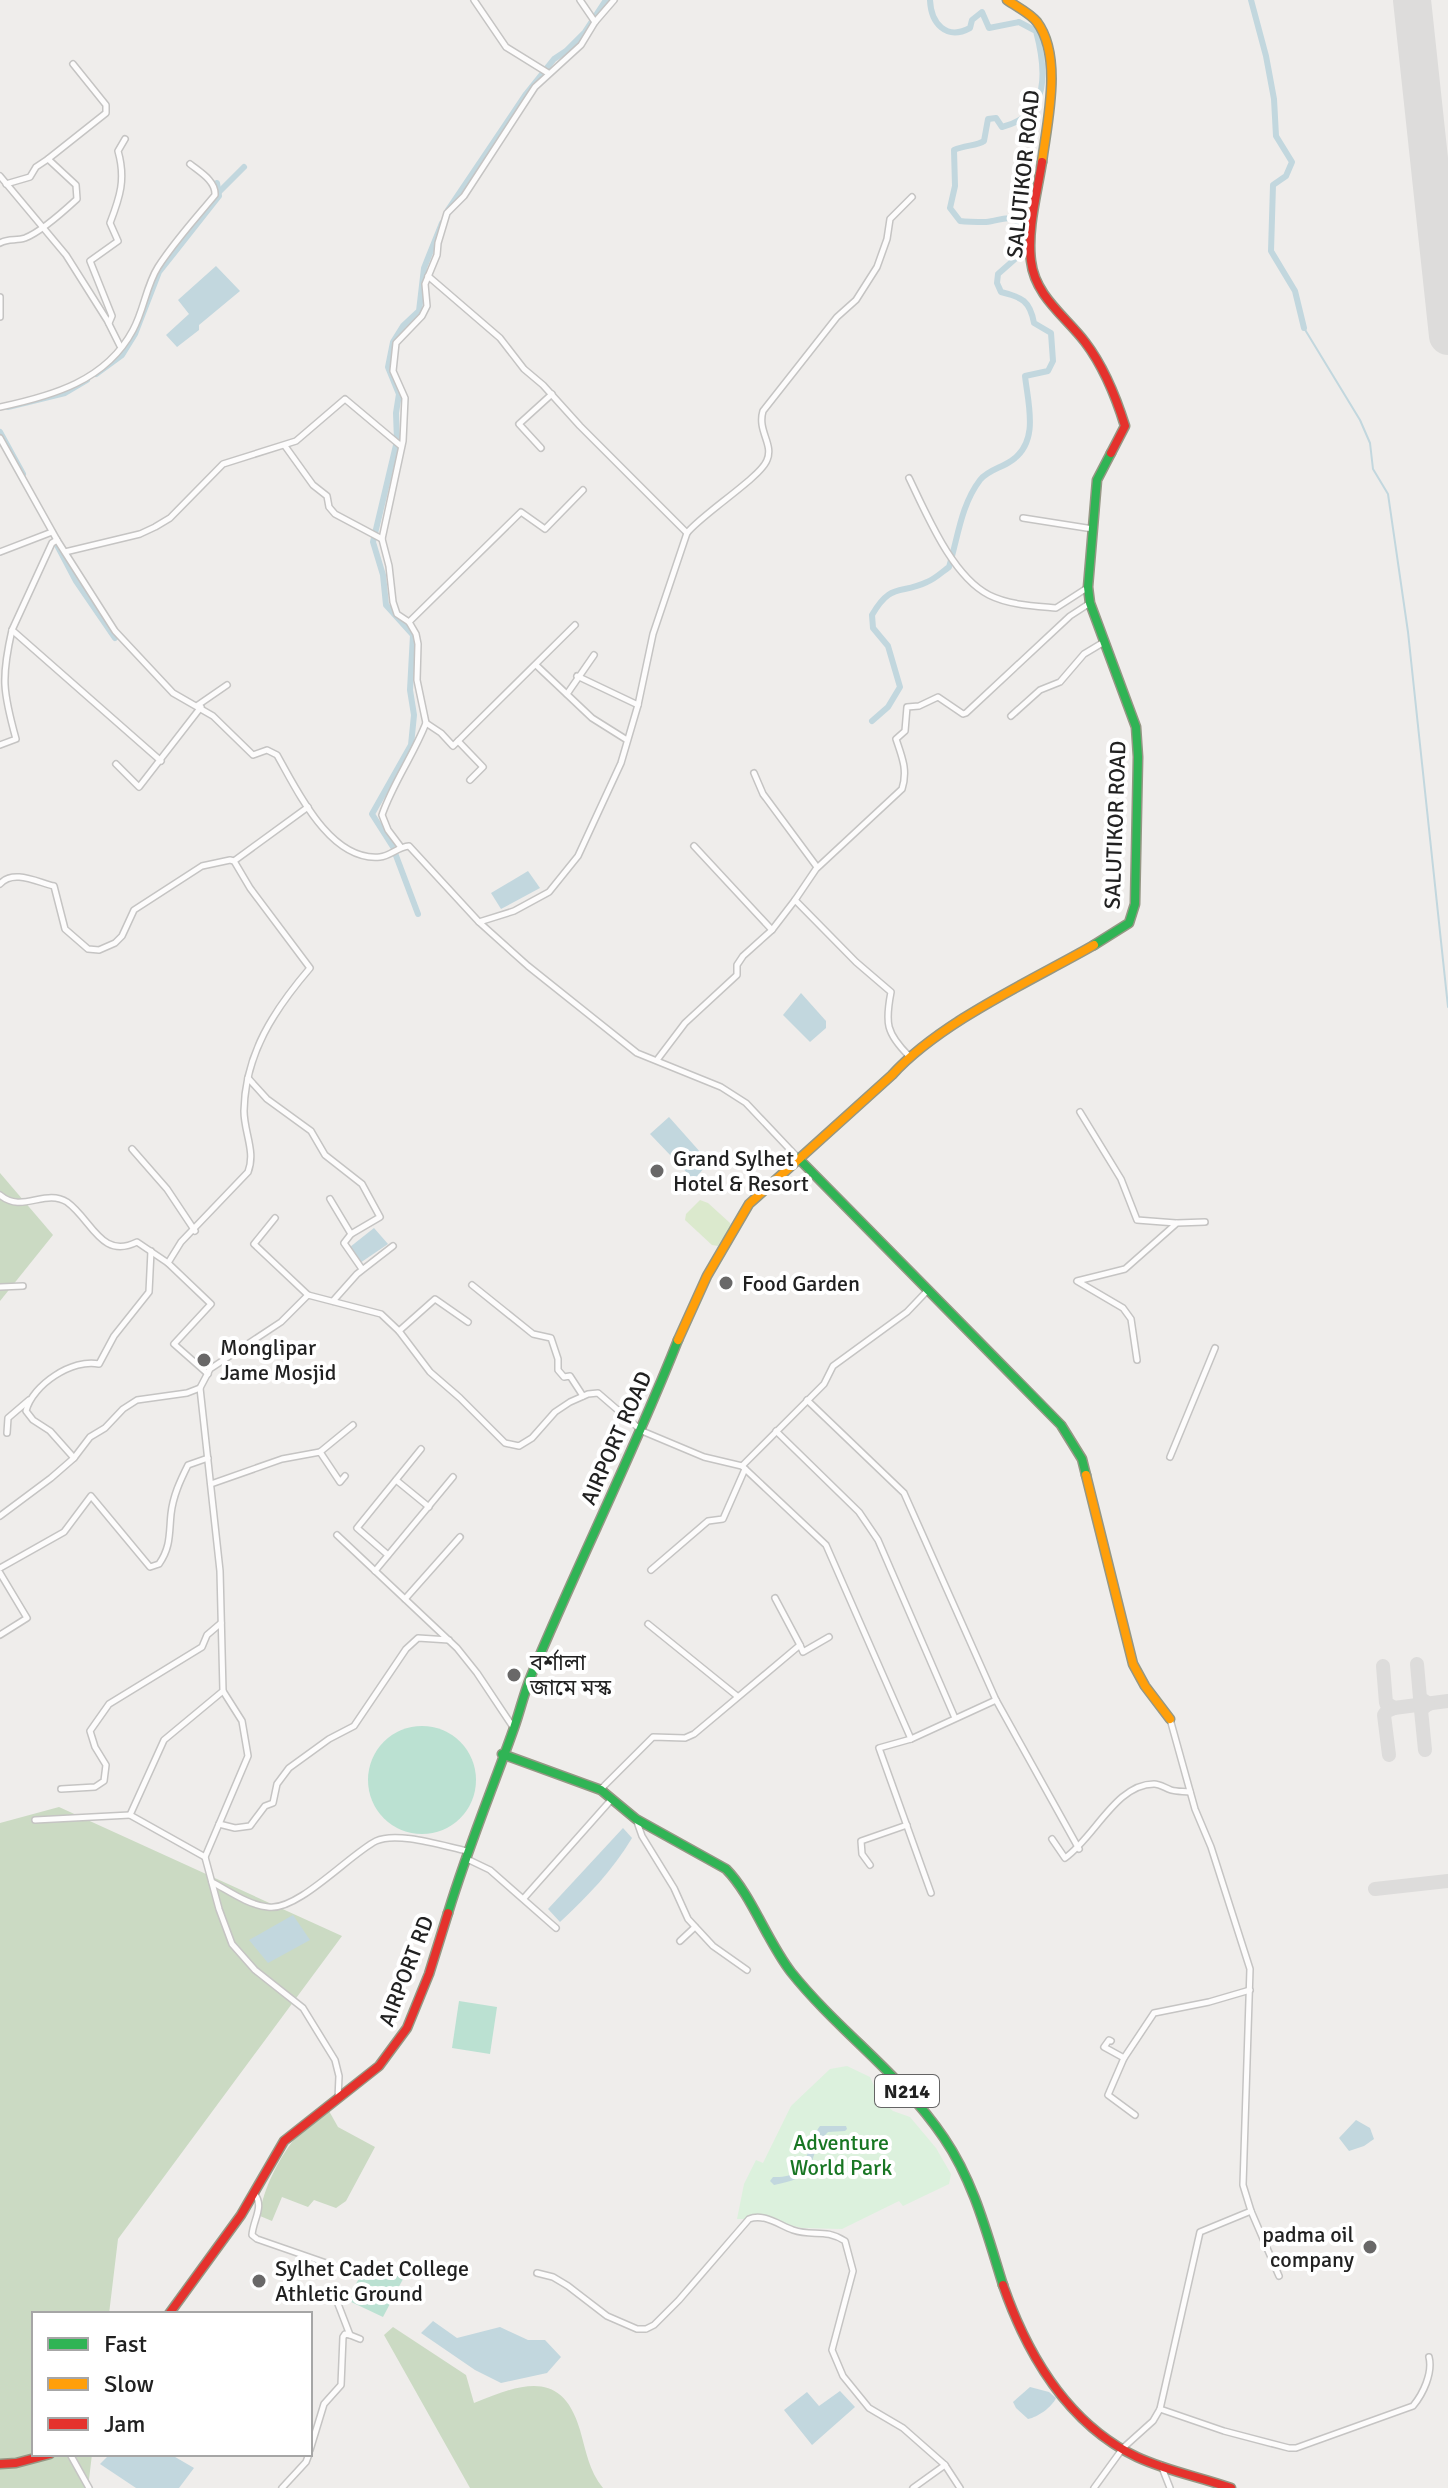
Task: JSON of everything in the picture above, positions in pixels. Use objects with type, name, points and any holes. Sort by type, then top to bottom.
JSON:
[{"type":"main road","name":"SALUTIKOR ROAD","points":[[798,1158],[892,1075],[909,1056],[958,1022],[1123,929],[1129,923],[1135,904],[1138,743],[1131,711],[1090,603],[1088,587],[1097,480],[1125,426],[1093,355],[1039,291],[1029,265],[1051,98],[1050,61],[1043,32],[1035,19],[1007,0]]},
{"type":"main road","points":[[798,1158],[1061,1425],[1082,1459],[1133,1664],[1170,1719]]},
{"type":"main road","name":"AIRPORT ROAD","points":[[502,1754],[535,1667],[642,1431],[696,1298],[749,1204],[798,1158]]},
{"type":"main road","name":"N214","points":[[502,1754],[601,1790],[636,1819],[726,1869],[735,1878],[797,1979],[882,2064],[951,2149],[971,2188],[1027,2347],[1070,2403],[1123,2448],[1231,2488]]},
{"type":"main road","name":"AIRPORT RD","points":[[170,2312],[220,2246],[284,2141],[379,2066],[407,2028],[429,1974],[466,1854],[502,1754]]},
{"type":"main road","points":[[0,2464],[44,2456]]},
{"type":"street","points":[[474,0],[506,47],[548,73]]},
{"type":"street","points":[[580,0],[595,22]]},
{"type":"street","points":[[400,847],[382,815],[391,789],[414,754],[426,723],[417,680],[418,644],[409,622],[397,614],[389,566],[380,538],[405,398],[396,380],[396,343],[422,316],[427,306],[425,284],[437,255],[447,213],[464,196],[510,122],[548,73],[581,45],[614,0]]},
{"type":"street","points":[[6,184],[30,177],[36,167],[106,113],[106,105],[73,64]]},
{"type":"street","points":[[109,323],[112,316],[90,261],[118,241],[110,223],[123,189],[118,151],[125,139]]},
{"type":"street","points":[[0,243],[25,238],[77,199],[76,185],[48,159]]},
{"type":"street","points":[[0,407],[58,393],[105,365],[134,329],[157,269],[215,195],[212,182],[190,164]]},
{"type":"street","points":[[0,176],[66,255],[120,346]]},
{"type":"street","points":[[479,922],[514,911],[549,892],[578,856],[621,763],[638,705],[653,634],[687,533],[698,520],[765,465],[769,451],[760,422],[763,411],[837,317],[856,300],[877,267],[890,219],[912,197]]},
{"type":"street","points":[[428,276],[500,338],[524,369],[687,533]]},
{"type":"street","points":[[0,297],[0,317]]},
{"type":"street","points":[[541,448],[519,424],[552,394]]},
{"type":"street","points":[[65,552],[140,534],[155,527],[170,518],[223,464],[272,447],[285,446],[309,431],[345,399],[398,444]]},
{"type":"street","points":[[0,438],[52,532],[104,615],[130,649],[173,693],[199,706],[253,755],[267,750],[277,755],[327,834],[355,853],[381,857],[409,846],[479,922],[580,1008],[637,1053],[721,1087],[746,1103],[798,1158]]},
{"type":"street","points":[[285,446],[313,485],[327,496],[329,507],[335,514],[380,538]]},
{"type":"street","points":[[909,478],[956,567],[987,594],[1009,602],[1056,608],[1088,587]]},
{"type":"street","points":[[409,622],[521,512],[545,529],[583,490]]},
{"type":"street","points":[[1023,518],[1093,529]]},
{"type":"street","points":[[0,552],[52,532]]},
{"type":"street","points":[[0,745],[16,739],[4,688],[5,655],[12,630],[52,543],[57,540]]},
{"type":"street","points":[[657,1060],[685,1023],[737,975],[737,965],[743,956],[772,930],[817,867],[902,789],[906,777],[905,763],[896,739],[905,731],[907,707],[919,706],[938,697],[966,713],[1070,616],[1090,603]]},
{"type":"street","points":[[426,723],[453,746],[575,625]]},
{"type":"street","points":[[12,630],[161,761]]},
{"type":"street","points":[[1011,716],[1040,690],[1060,682],[1084,654],[1105,641]]},
{"type":"street","points":[[567,694],[594,655]]},
{"type":"street","points":[[536,665],[600,725],[627,740]]},
{"type":"street","points":[[577,676],[638,705]]},
{"type":"street","points":[[116,764],[139,787],[199,706],[227,685]]},
{"type":"street","points":[[458,741],[483,767],[470,780]]},
{"type":"street","points":[[754,773],[763,794],[817,867]]},
{"type":"street","points":[[0,884],[5,878],[17,876],[54,886],[65,929],[88,949],[99,950],[122,936],[134,910],[202,866],[234,861],[308,807]]},
{"type":"street","points":[[694,846],[772,930]]},
{"type":"street","points":[[168,1263],[181,1242],[245,1178],[252,1160],[244,1115],[248,1078],[269,1021],[310,968],[250,888],[234,861]]},
{"type":"street","points":[[795,900],[856,962],[891,992],[888,1028],[909,1056]]},
{"type":"street","points":[[248,1078],[267,1099],[311,1131],[325,1155],[362,1184],[380,1217],[351,1234],[344,1243],[362,1269]]},
{"type":"street","points":[[1080,1112],[1121,1179],[1137,1220],[1205,1222]]},
{"type":"street","points":[[132,1149],[167,1189],[195,1231]]},
{"type":"street","points":[[0,1195],[17,1204],[50,1198],[64,1200],[107,1245],[117,1248],[137,1242],[168,1263],[211,1304],[174,1344],[208,1374]]},
{"type":"street","points":[[330,1199],[351,1234]]},
{"type":"street","points":[[275,1218],[254,1244],[308,1295],[381,1314],[399,1331],[430,1372],[505,1443],[519,1446],[532,1438],[555,1412],[583,1396],[598,1393],[642,1431],[704,1457],[743,1468],[826,1545],[911,1739]]},
{"type":"street","points":[[1137,1360],[1131,1319],[1123,1308],[1077,1281],[1125,1269],[1177,1223]]},
{"type":"street","points":[[333,1301],[362,1269],[393,1246]]},
{"type":"street","points":[[7,1433],[8,1418],[69,1367],[87,1361],[99,1364],[114,1336],[149,1292],[151,1251]]},
{"type":"street","points":[[472,1285],[533,1334],[551,1338],[558,1370],[564,1377],[570,1376],[583,1396]]},
{"type":"street","points":[[0,1287],[23,1286]]},
{"type":"street","points":[[651,1570],[708,1521],[723,1519],[743,1468],[824,1384],[833,1366],[907,1312],[928,1290]]},
{"type":"street","points":[[308,1295],[281,1322],[210,1369],[200,1388],[220,1571],[223,1691],[242,1721],[248,1756],[205,1857],[232,1944],[255,1970],[303,2008],[335,2060],[339,2076],[338,2100]]},
{"type":"street","points":[[399,1331],[435,1299],[468,1322]]},
{"type":"street","points":[[1170,1457],[1215,1348]]},
{"type":"street","points":[[0,1505],[3,1514],[44,1485],[74,1458],[90,1437],[137,1400],[187,1393],[200,1388]]},
{"type":"street","points":[[29,1400],[26,1411],[33,1420],[50,1431],[74,1458]]},
{"type":"street","points":[[807,1400],[904,1493],[996,1700],[1079,1849]]},
{"type":"street","points":[[211,1484],[282,1459],[320,1452],[353,1425]]},
{"type":"street","points":[[776,1431],[859,1512],[878,1540],[955,1718]]},
{"type":"street","points":[[388,1555],[357,1528],[421,1449]]},
{"type":"street","points":[[320,1452],[340,1482],[345,1476]]},
{"type":"street","points":[[0,1635],[27,1618],[0,1571],[64,1532],[91,1496],[150,1567],[159,1564],[171,1536],[171,1515],[177,1489],[188,1465],[208,1458]]},
{"type":"street","points":[[375,1571],[453,1477]]},
{"type":"street","points":[[396,1480],[429,1507]]},
{"type":"street","points":[[337,1535],[449,1640],[477,1673],[514,1728]]},
{"type":"street","points":[[405,1599],[460,1537]]},
{"type":"street","points":[[775,1598],[803,1652],[829,1637]]},
{"type":"street","points":[[61,1789],[95,1787],[104,1781],[106,1765],[90,1731],[109,1704],[202,1647],[207,1635],[221,1623]]},
{"type":"street","points":[[648,1624],[737,1696]]},
{"type":"street","points":[[219,1824],[235,1828],[250,1826],[265,1806],[273,1803],[277,1784],[289,1768],[329,1739],[354,1726],[406,1649],[418,1638],[449,1640]]},
{"type":"street","points":[[601,1790],[653,1737],[685,1738],[694,1734],[800,1645]]},
{"type":"street","points":[[130,1815],[164,1740],[223,1691]]},
{"type":"street","points":[[931,1893],[879,1748],[911,1739],[996,1700]]},
{"type":"street","points":[[1170,1719],[1190,1792],[1245,1946],[1250,1969],[1243,2185],[1279,2276]]},
{"type":"street","points":[[1052,1839],[1065,1858],[1079,1849],[1125,1793],[1157,1784],[1172,1791],[1190,1792]]},
{"type":"street","points":[[524,1898],[613,1799]]},
{"type":"street","points":[[35,1820],[130,1815],[205,1857]]},
{"type":"street","points":[[636,1819],[642,1836],[674,1888],[684,1913],[713,1946],[747,1970]]},
{"type":"street","points":[[870,1865],[862,1854],[861,1841],[907,1825]]},
{"type":"street","points":[[211,1881],[256,1904],[270,1908],[283,1906],[378,1841],[399,1837],[466,1854],[490,1870],[556,1928]]},
{"type":"street","points":[[680,1941],[695,1927]]},
{"type":"street","points":[[1135,2115],[1108,2095],[1124,2058],[1154,2013],[1250,1990]]},
{"type":"street","points":[[1111,2041],[1104,2047],[1124,2058]]},
{"type":"street","points":[[254,2192],[259,2205],[252,2235],[355,2273]]},
{"type":"street","points":[[1094,2488],[1123,2448],[1153,2421],[1160,2409],[1200,2232],[1251,2211]]},
{"type":"street","points":[[537,2273],[553,2277],[617,2321],[646,2329],[679,2300],[744,2223],[754,2216],[795,2231],[834,2234],[845,2241],[853,2271],[832,2350],[843,2376],[869,2408],[903,2428],[945,2465],[960,2488]]},
{"type":"street","points":[[338,2304],[350,2335]]},
{"type":"street","points":[[312,2442],[324,2404],[341,2385],[343,2337],[345,2334],[360,2339]]},
{"type":"street","points":[[1160,2409],[1224,2431],[1296,2448],[1408,2409],[1417,2403],[1431,2366],[1429,2357]]},
{"type":"street","points":[[71,2456],[89,2488]]},
{"type":"street","points":[[282,2488],[308,2456]]},
{"type":"street","points":[[1160,2464],[1170,2488]]},
{"type":"street","points":[[913,2488],[945,2465]]},
{"type":"green space","points":[[0,1173],[53,1235],[0,1301]]},
{"type":"green space","points":[[700,1200],[708,1203],[730,1223],[731,1227],[718,1246],[712,1245],[685,1220],[686,1214]]},
{"type":"green space","points":[[422,1726],[443,1730],[460,1742],[472,1759],[476,1780],[472,1801],[460,1818],[443,1830],[422,1834],[401,1830],[384,1818],[372,1801],[368,1780],[372,1759],[384,1742],[401,1730]]},
{"type":"green space","points":[[59,1807],[342,1936],[118,2239],[109,2312],[32,2312],[32,2456],[92,2456],[88,2488],[0,2488],[0,1823]]},
{"type":"green space","points":[[459,2001],[497,2007],[490,2054],[452,2048]]},
{"type":"green space","name":"Adventure World Park","points":[[847,2066],[870,2077],[880,2099],[893,2111],[910,2117],[936,2148],[951,2174],[949,2184],[903,2206],[899,2201],[842,2229],[802,2228],[764,2219],[737,2219],[744,2184],[756,2160],[763,2163],[791,2106],[830,2069]]},
{"type":"green space","points":[[329,2111],[338,2127],[375,2147],[346,2201],[336,2208],[314,2200],[308,2207],[282,2197],[272,2221],[260,2216],[269,2182],[288,2147],[306,2127]]},
{"type":"green space","points":[[367,2264],[380,2266],[403,2279],[383,2317],[347,2300]]},
{"type":"green space","points":[[393,2327],[466,2375],[474,2403],[523,2387],[551,2389],[562,2397],[572,2410],[591,2468],[603,2488],[470,2488],[384,2335]]},
{"type":"water","points":[[216,266],[240,291],[177,347],[166,335],[189,314],[178,300]]},
{"type":"water","points":[[528,871],[540,888],[501,909],[491,893]]},
{"type":"water","points":[[801,993],[826,1021],[826,1028],[810,1042],[783,1015]]},
{"type":"water","points":[[669,1117],[709,1162],[694,1180],[650,1134]]},
{"type":"water","points":[[374,1228],[388,1244],[360,1263],[350,1247]]},
{"type":"water","points":[[623,1828],[632,1838],[625,1850],[599,1883],[560,1922],[548,1909]]},
{"type":"water","points":[[293,1915],[310,1940],[268,1963],[249,1940]]},
{"type":"water","points":[[1356,2120],[1370,2128],[1374,2139],[1349,2151],[1339,2138]]},
{"type":"water","points":[[820,2126],[846,2126],[847,2129],[828,2132],[820,2142],[811,2165],[801,2176],[774,2185],[770,2181],[773,2177],[786,2176],[801,2168]]},
{"type":"water","points":[[433,2321],[457,2338],[500,2327],[528,2340],[545,2340],[561,2357],[547,2373],[501,2383],[475,2370],[421,2333]]},
{"type":"water","points":[[1030,2387],[1049,2392],[1056,2398],[1044,2411],[1028,2419],[1013,2402]]},
{"type":"water","points":[[840,2391],[855,2407],[812,2445],[784,2410],[807,2392],[819,2406]]},
{"type":"water","points":[[108,2456],[173,2456],[194,2468],[179,2488],[136,2488],[100,2464]]},
{"type":"waterway","points":[[448,210],[526,94],[554,59],[585,32],[606,0]]},
{"type":"waterway","points":[[872,721],[888,707],[900,687],[888,646],[873,628],[872,615],[891,593],[930,581],[949,567],[964,511],[974,490],[983,477],[1011,461],[1026,444],[1030,410],[1025,376],[1048,371],[1053,361],[1051,333],[1034,323],[1024,301],[1001,292],[997,283],[998,274],[1015,259],[1022,226],[1009,218],[986,222],[960,221],[950,208],[955,186],[954,150],[984,141],[988,119],[996,118],[1002,127],[1018,121],[1037,101],[1043,75],[1036,31],[1019,22],[989,28],[982,12],[972,20],[970,28],[947,31],[933,16],[930,0]]},
{"type":"waterway","points":[[1251,0],[1274,99],[1276,136],[1292,162],[1286,176],[1273,185],[1271,251],[1295,291],[1304,328]]},
{"type":"waterway","points":[[219,192],[244,167]]},
{"type":"waterway","points":[[96,374],[122,355],[135,334],[159,272],[219,196],[217,183]]},
{"type":"waterway","points":[[393,847],[372,814],[411,745],[414,715],[410,690],[413,635],[386,605],[383,575],[373,542],[397,441],[399,394],[388,367],[393,342],[403,326],[419,311],[424,268],[442,223]]},
{"type":"waterway","points":[[1304,328],[1360,420],[1370,443],[1373,469],[1388,494],[1408,632],[1448,1007]]},
{"type":"waterway","points":[[8,407],[65,393],[87,380]]},
{"type":"waterway","points":[[0,432],[23,474]]},
{"type":"waterway","points":[[57,545],[76,581],[115,638]]},
{"type":"waterway","points":[[395,853],[418,914]]},
{"type":"taxiway","points":[[1417,1664],[1420,1698],[1429,1704]]},
{"type":"taxiway","points":[[1383,1666],[1386,1703],[1394,1708],[1384,1715],[1389,1755]]},
{"type":"taxiway","points":[[1394,1708],[1448,1701]]},
{"type":"taxiway","points":[[1425,1750],[1421,1710],[1428,1704]]},
{"type":"taxiway","points":[[1375,1889],[1448,1881]]},
{"type":"runway","points":[[1412,0],[1448,336]]},
{"type":"traffic: fast","points":[[1094,945],[1129,923],[1135,904],[1136,727],[1090,603],[1088,587],[1097,480],[1111,453]]},
{"type":"traffic: fast","points":[[798,1158],[1061,1425],[1082,1459],[1086,1475]]},
{"type":"traffic: fast","points":[[448,1913],[531,1676],[678,1340]]},
{"type":"traffic: fast","points":[[502,1754],[601,1790],[636,1819],[726,1869],[743,1891],[791,1972],[890,2073],[944,2138],[972,2190],[1003,2285]]},
{"type":"traffic: slow","points":[[1007,0],[1037,22],[1045,36],[1049,53],[1051,90],[1042,162]]},
{"type":"traffic: slow","points":[[678,1340],[707,1276],[749,1204],[935,1037],[987,1004],[1094,945]]},
{"type":"traffic: slow","points":[[1086,1475],[1133,1664],[1170,1719]]},
{"type":"traffic: jam","points":[[1042,162],[1030,237],[1031,261],[1038,285],[1092,352],[1113,393],[1125,426],[1111,453]]},
{"type":"traffic: jam","points":[[170,2312],[241,2215],[284,2141],[379,2066],[407,2028],[429,1974],[448,1913]]},
{"type":"traffic: jam","points":[[1003,2285],[1038,2361],[1053,2384],[1090,2426],[1137,2457],[1231,2488]]},
{"type":"traffic: jam","points":[[0,2464],[42,2456]]},
{"type":"place","name":"Grand Sylhet Hotel & Resort","points":[[657,1171]]},
{"type":"place","name":"Food Garden","points":[[726,1283]]},
{"type":"place","name":"Monglipar Jame Mosjid","points":[[204,1360]]},
{"type":"place","name":"বর্শালা জামে মস্ক","points":[[514,1675]]},
{"type":"place","name":"padma oil company","points":[[1370,2247]]},
{"type":"place","name":"Sylhet Cadet College Athletic Ground","points":[[259,2281]]}]
